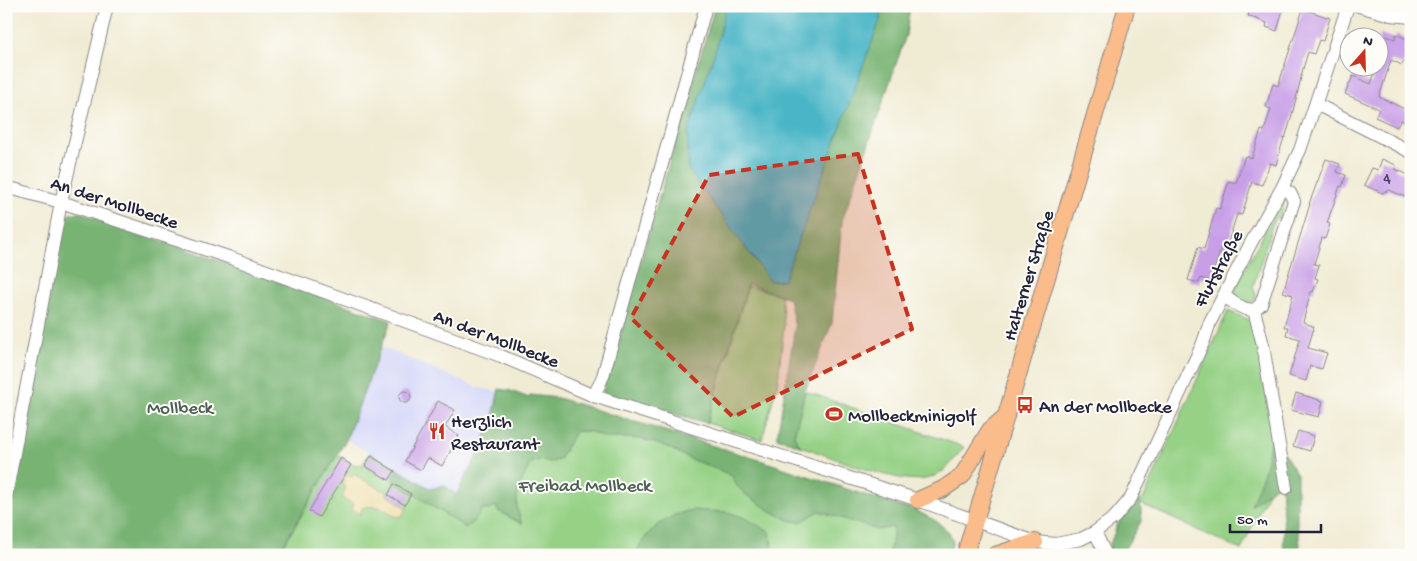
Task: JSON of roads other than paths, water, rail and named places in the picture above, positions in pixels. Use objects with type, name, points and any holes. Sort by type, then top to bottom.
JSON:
[{"type":"main road","name":"Halterner Straße","points":[[966,555],[1127,6]]},
{"type":"main road","points":[[918,500],[943,489],[962,476],[990,430],[1005,417]]},
{"type":"main road","points":[[995,555],[1035,542]]},
{"type":"street","points":[[6,496],[61,202],[107,6]]},
{"type":"street","points":[[594,396],[603,376],[706,6]]},
{"type":"street","name":"Flutstraße","points":[[975,520],[1035,542],[1056,544],[1081,539],[1095,532],[1115,517],[1131,498],[1204,343],[1210,322],[1282,188],[1300,150],[1348,6]]},
{"type":"street","points":[[1360,6],[1391,15],[1411,17]]},
{"type":"street","points":[[1316,104],[1411,152]]},
{"type":"street","name":"An der Mollbecke","points":[[6,187],[61,202],[231,258],[501,356],[594,396],[975,520]]},
{"type":"street","points":[[1224,296],[1246,310],[1254,310],[1261,304],[1294,201],[1290,193],[1282,188]]},
{"type":"street","points":[[1254,310],[1263,345],[1286,488]]},
{"type":"street","points":[[1095,532],[1106,555]]},
{"type":"water","points":[[726,6],[882,6],[881,17],[784,280],[770,281],[688,169],[688,133],[716,48]]},
{"type":"place","name":"An der Mollbecke","points":[[1025,405]]},
{"type":"place","name":"Mollbeckminigolf","points":[[834,414]]},
{"type":"place","name":"Herzlich Restaurant","points":[[437,431]]},
{"type":"park label","name":"Mollbeck","points":[[180,406]]},
{"type":"park label","name":"Freibad Mollbeck","points":[[585,484]]}]
